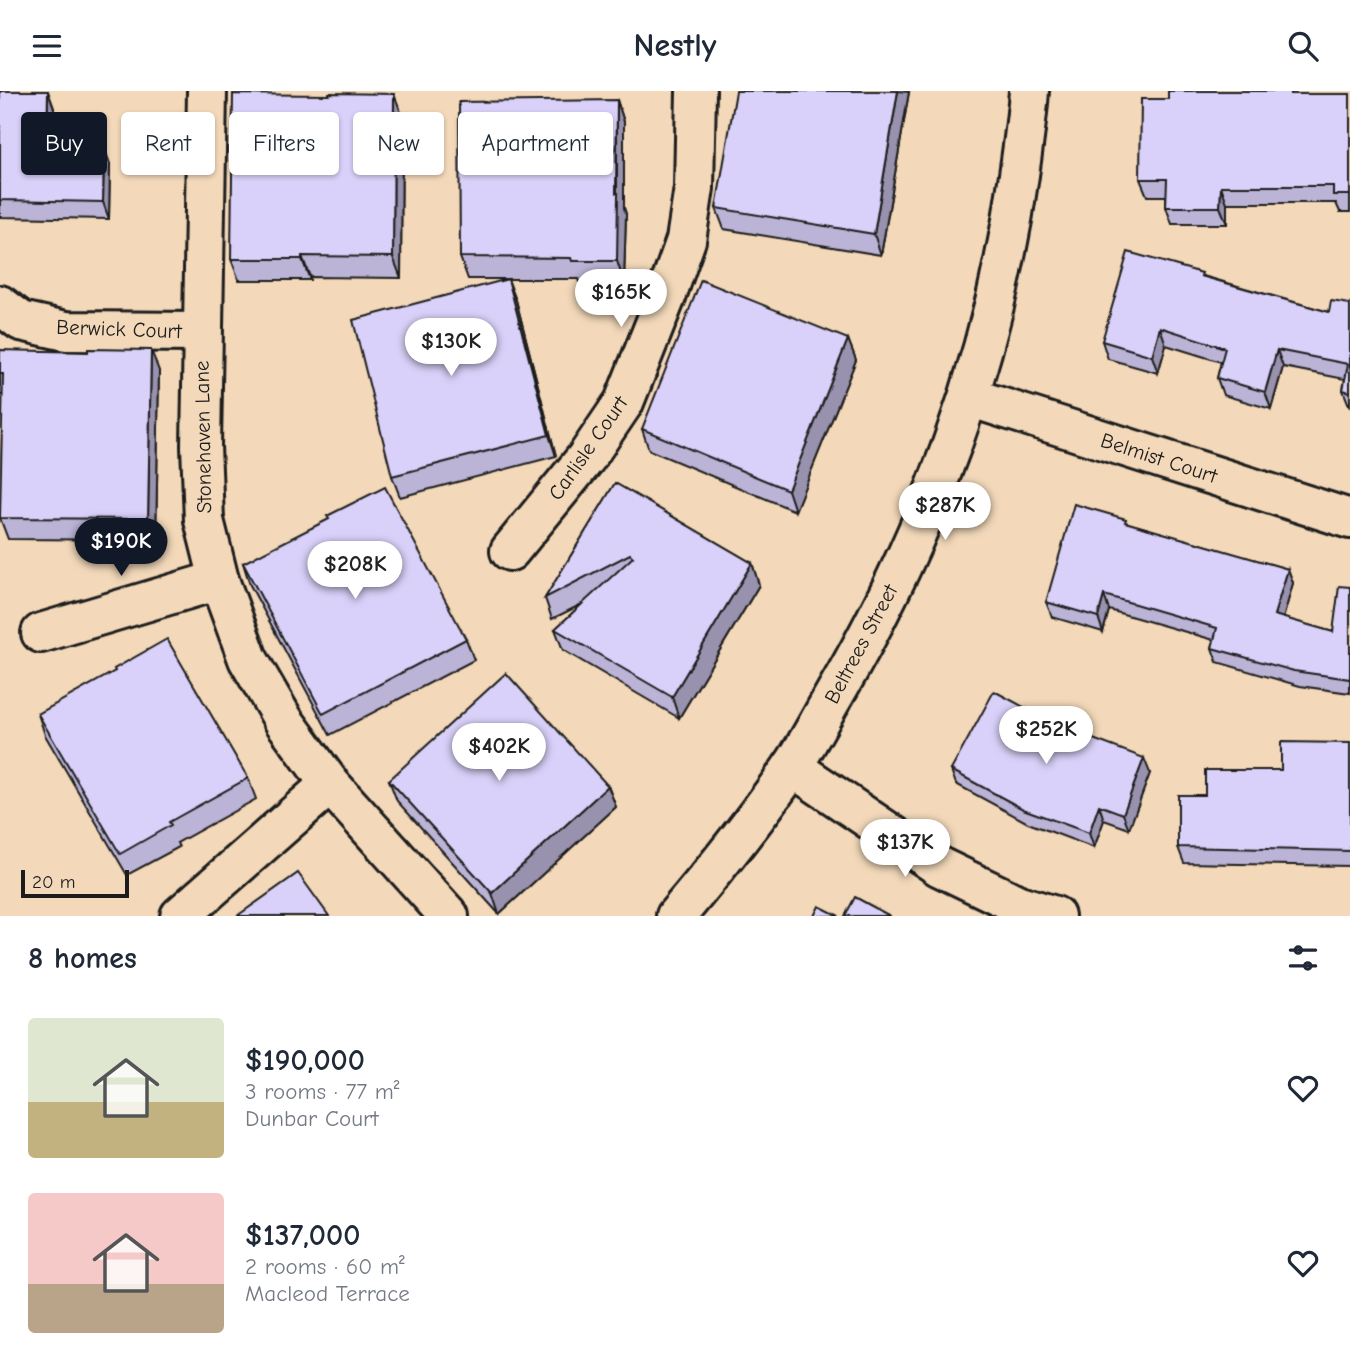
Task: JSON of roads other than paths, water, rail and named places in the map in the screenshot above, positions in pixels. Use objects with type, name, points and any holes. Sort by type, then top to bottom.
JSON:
[{"type":"street","name":"Stonehaven Lane","points":[[207,91],[201,446],[204,520],[219,580],[248,659],[284,721],[330,784],[449,916]]},
{"type":"street","name":"Carlisle Court","points":[[510,551],[586,458],[624,402],[686,240],[694,188],[696,91]]},
{"type":"street","name":"Beltrees Street","points":[[676,916],[723,860],[792,768],[863,646],[926,513],[969,397],[995,306],[1014,212],[1028,91]]},
{"type":"street","name":"Berwick Court","points":[[0,305],[21,321],[66,331],[202,332]]},
{"type":"street","name":"Belmist Court","points":[[969,397],[1350,519]]},
{"type":"street","points":[[41,633],[219,580]]},
{"type":"street","points":[[792,768],[940,867],[1019,905],[1055,916]]},
{"type":"street","points":[[180,916],[330,784]]}]
